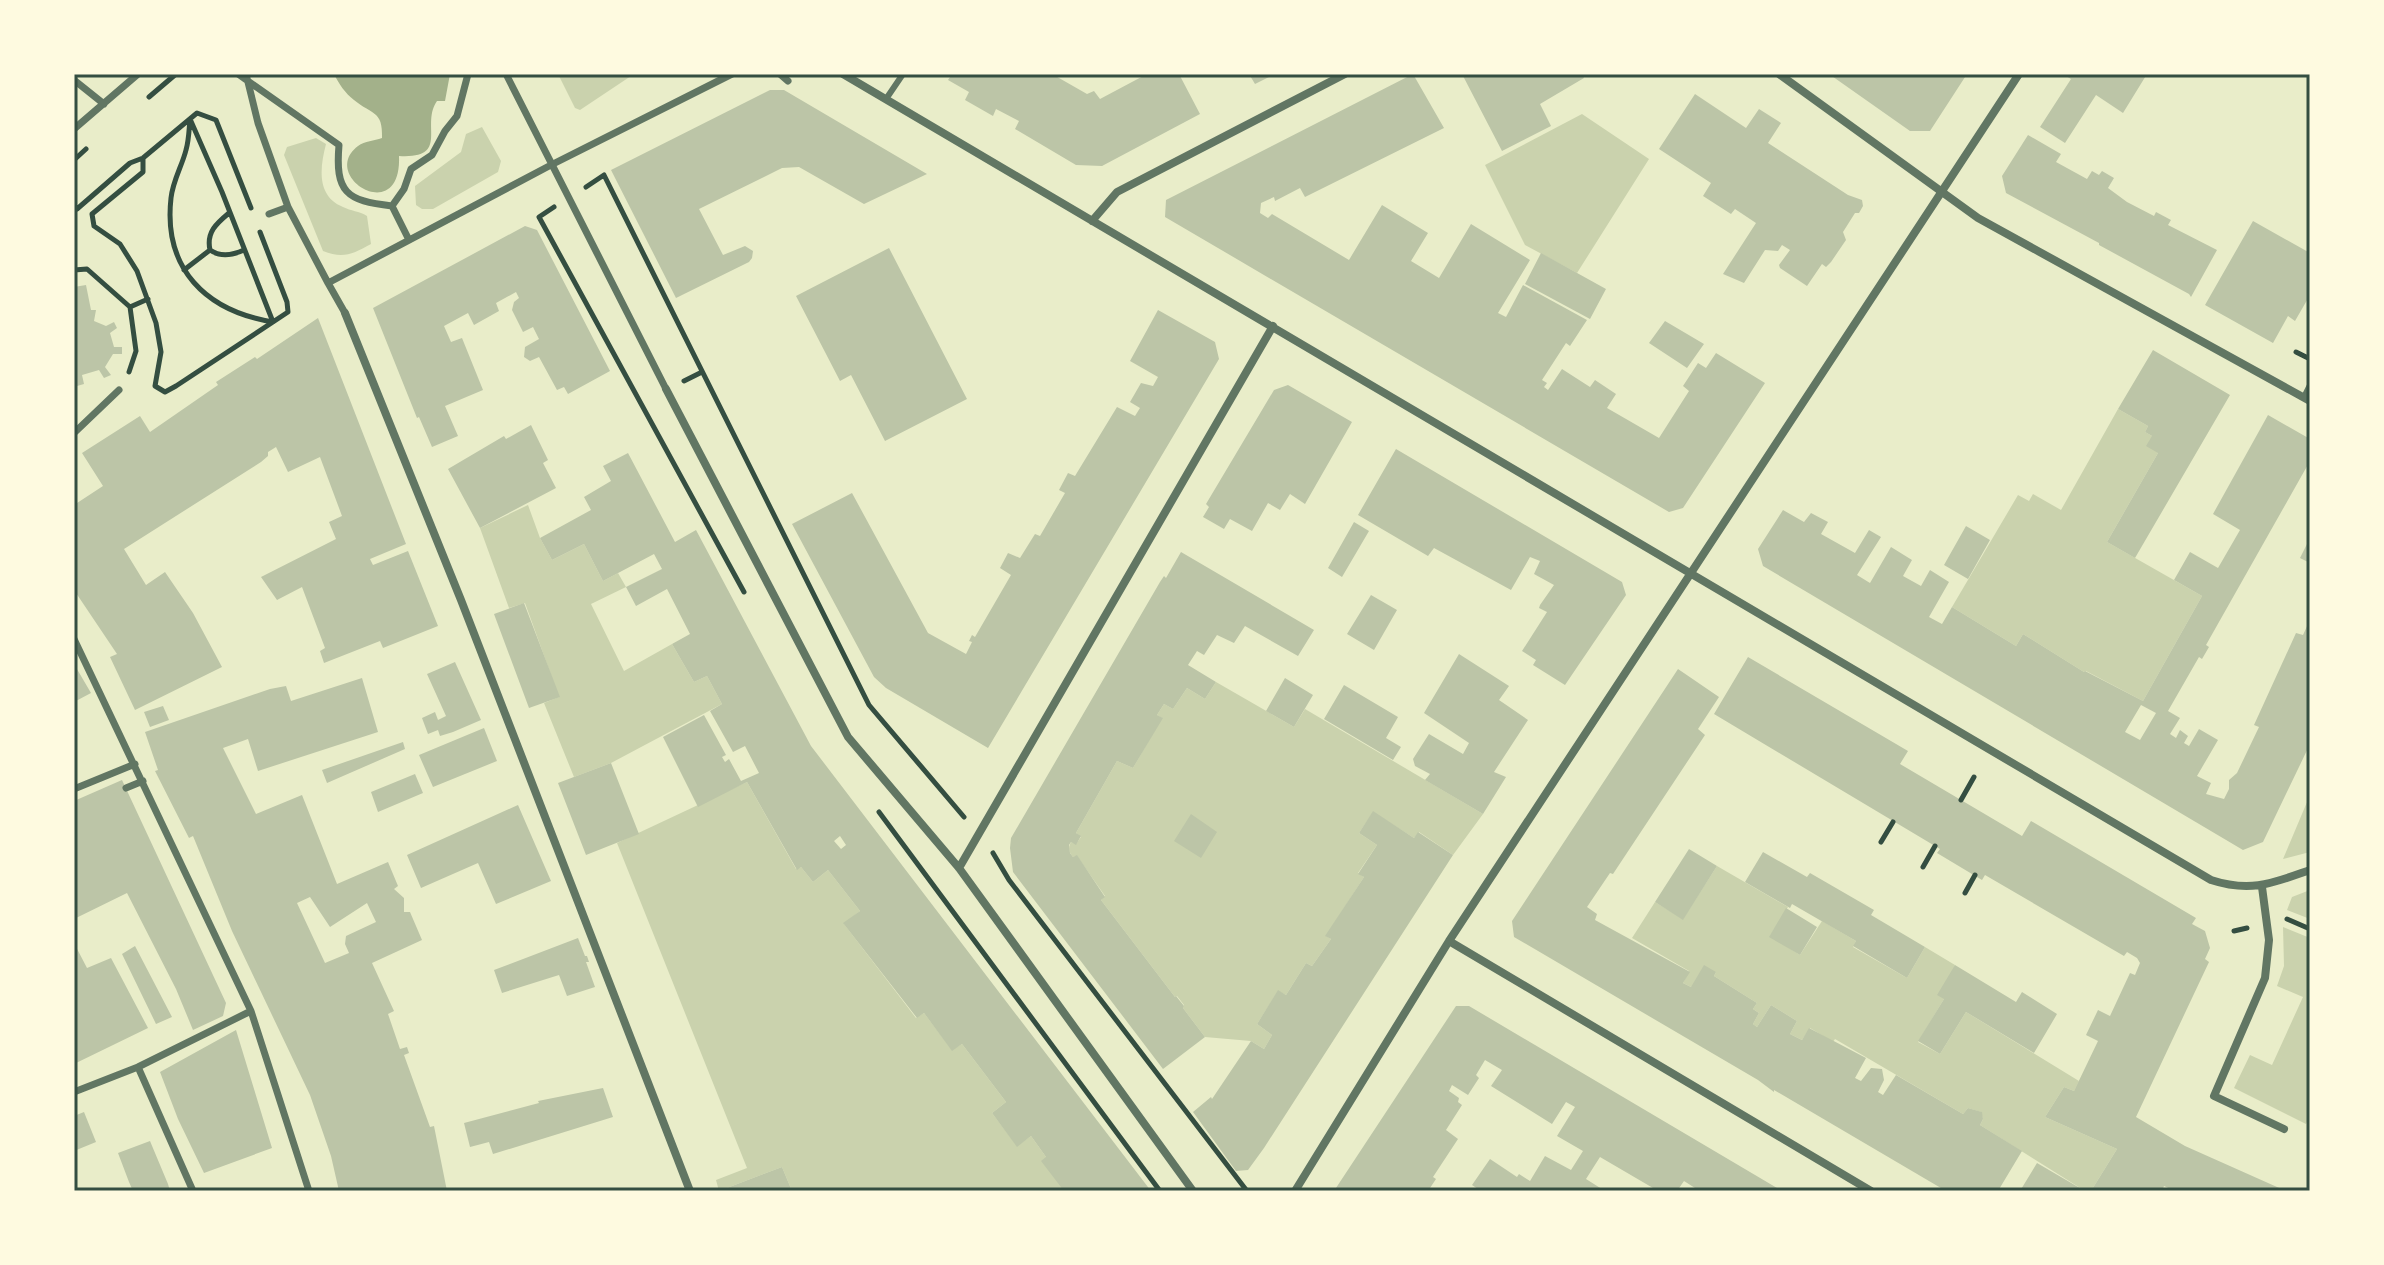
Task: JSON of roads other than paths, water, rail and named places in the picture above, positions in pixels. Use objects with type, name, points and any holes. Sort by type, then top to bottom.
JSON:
[{"type":"street","points":[[74,129],[138,74]]},
{"type":"street","points":[[238,74],[339,145],[337,172],[344,189],[363,203],[392,206]]},
{"type":"street","points":[[392,206],[404,189],[411,169],[432,155],[457,116],[468,74]]},
{"type":"street","points":[[506,74],[567,199],[848,737],[959,868],[1193,1191]]},
{"type":"street","points":[[328,283],[732,74]]},
{"type":"street","points":[[780,74],[788,81]]},
{"type":"street","points":[[843,74],[2211,880],[2237,887],[2262,887],[2310,870]]},
{"type":"street","points":[[1092,221],[1117,192],[1345,74]]},
{"type":"street","points":[[1779,74],[1978,218],[2307,399]]},
{"type":"street","points":[[1295,1191],[1449,941],[2019,74]]},
{"type":"street","points":[[247,78],[258,123],[288,207],[345,313],[461,600],[690,1191]]},
{"type":"street","points":[[74,80],[104,104]]},
{"type":"street","points":[[392,206],[409,240]]},
{"type":"street","points":[[269,214],[288,207]]},
{"type":"street","points":[[959,868],[1273,326]]},
{"type":"street","points":[[74,433],[119,390]]},
{"type":"street","points":[[74,639],[251,1011],[309,1191]]},
{"type":"street","points":[[74,789],[135,764]]},
{"type":"street","points":[[126,788],[143,781]]},
{"type":"street","points":[[2262,887],[2269,940],[2265,978],[2214,1096],[2284,1129]]},
{"type":"street","points":[[1449,941],[1871,1191]]},
{"type":"street","points":[[74,1092],[138,1067],[251,1011]]},
{"type":"street","points":[[138,1067],[193,1191]]},
{"type":"lane","points":[[886,99],[903,74]]},
{"type":"lane","points":[[2307,399],[2310,385]]}]
